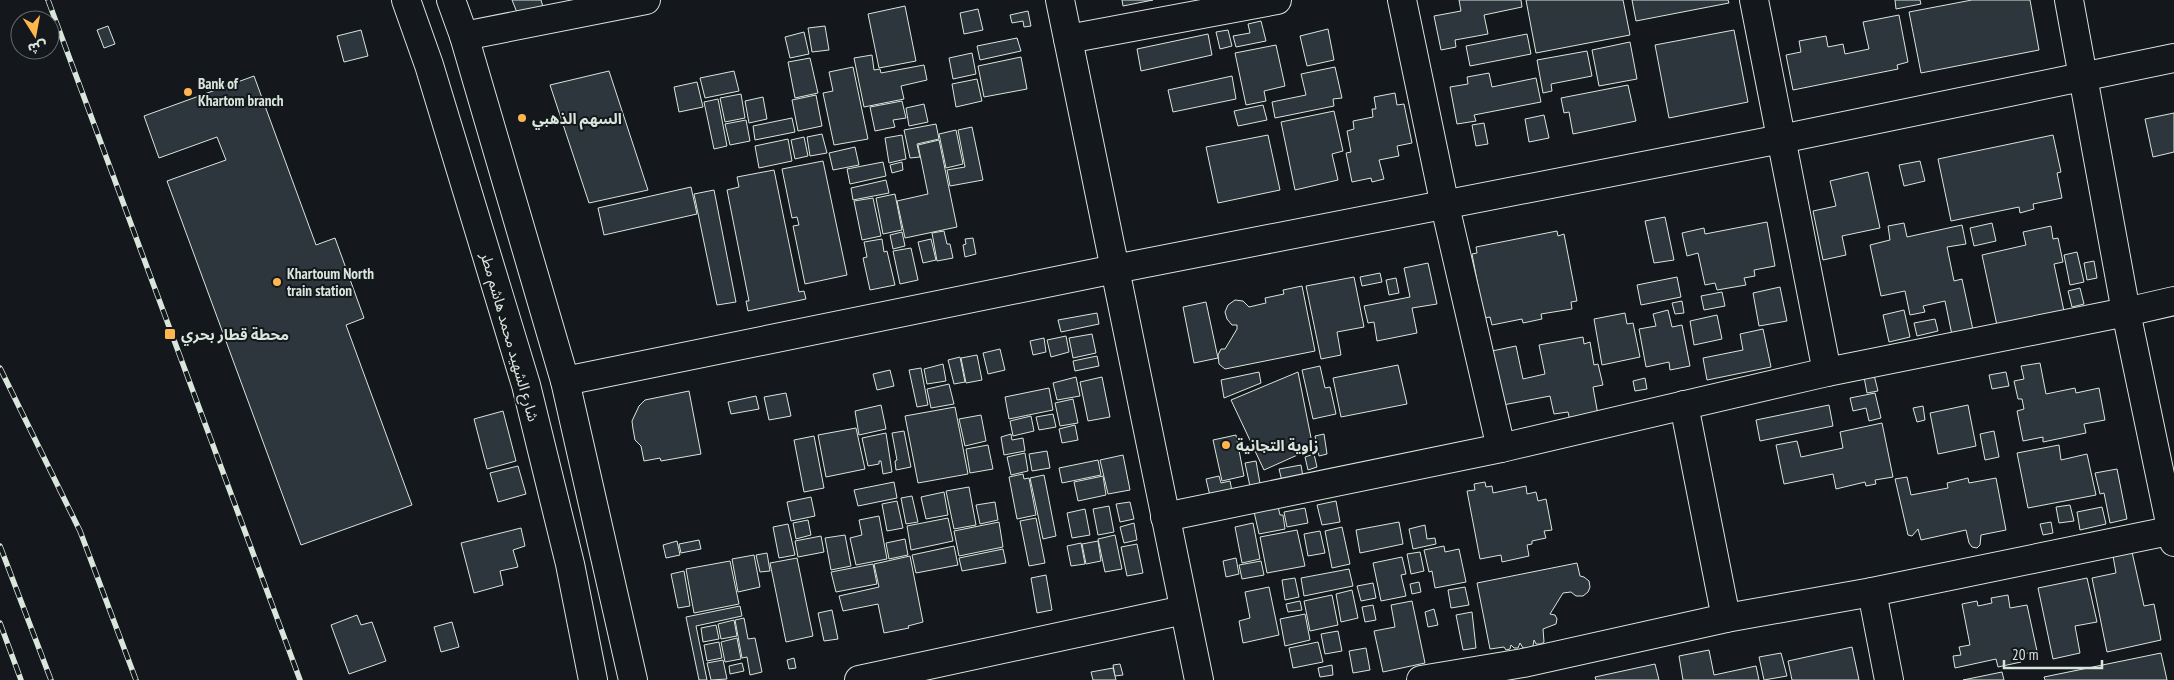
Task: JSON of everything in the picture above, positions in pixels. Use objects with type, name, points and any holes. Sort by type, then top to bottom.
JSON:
[{"type":"street","name":"شارع الشهيد محمد هاشم مطر","points":[[406,0],[429,65],[526,385],[570,564],[593,680]]},
{"type":"street","points":[[451,0],[464,36],[565,381],[633,680]]},
{"type":"street","points":[[464,36],[646,0]]},
{"type":"street","points":[[1060,0],[1199,680]]},
{"type":"street","points":[[1068,39],[1276,0]]},
{"type":"street","points":[[1402,0],[1445,206],[1501,448]]},
{"type":"street","points":[[1754,0],[1827,372]]},
{"type":"street","points":[[1422,680],[1525,671],[1726,618],[2173,534],[2126,312],[2070,0]]},
{"type":"street","points":[[565,381],[1115,269],[1781,139],[2174,58]]},
{"type":"street","points":[[1166,517],[1501,448],[1827,372],[2174,301]]},
{"type":"street","points":[[1684,405],[1726,618]]},
{"type":"street","points":[[1872,592],[1889,680]]},
{"type":"street","points":[[859,680],[1184,610]]},
{"type":"building","points":[[512,0],[541,0],[543,7],[518,15]]},
{"type":"building","points":[[1122,0],[1153,0],[1123,6]]},
{"type":"building","points":[[1459,0],[1521,0],[1522,7],[1484,15],[1488,34],[1455,40],[1456,47],[1441,50],[1434,16],[1461,11]]},
{"type":"building","points":[[1526,0],[1623,0],[1630,35],[1536,53]]},
{"type":"building","points":[[1632,0],[1728,0],[1729,3],[1636,21]]},
{"type":"building","points":[[1895,0],[1920,0],[1921,4],[1896,9]]},
{"type":"building","points":[[1972,0],[2030,0],[2039,50],[1921,73],[1909,12]]},
{"type":"building","points":[[905,6],[916,61],[879,68],[868,14]]},
{"type":"building","points":[[978,9],[983,30],[964,34],[960,13]]},
{"type":"building","points":[[1028,11],[1031,26],[1024,27],[1023,21],[1012,23],[1010,15]]},
{"type":"building","points":[[1899,15],[1908,62],[1897,65],[1898,69],[1793,90],[1786,55],[1801,52],[1799,41],[1826,36],[1828,47],[1843,44],[1845,54],[1869,49],[1863,22]]},
{"type":"building","points":[[1261,21],[1266,41],[1236,47],[1233,36],[1250,33],[1248,24]]},
{"type":"building","points":[[108,26],[115,44],[104,48],[97,30]]},
{"type":"building","points":[[825,26],[829,50],[812,52],[808,28]]},
{"type":"building","points":[[1328,29],[1334,60],[1307,66],[1300,36]]},
{"type":"building","points":[[361,30],[368,56],[344,62],[337,36]]},
{"type":"building","points":[[1228,30],[1232,46],[1220,49],[1216,32]]},
{"type":"building","points":[[1734,30],[1748,102],[1669,118],[1655,45]]},
{"type":"building","points":[[804,32],[809,54],[790,58],[785,37]]},
{"type":"building","points":[[1208,34],[1212,55],[1141,71],[1137,49]]},
{"type":"building","points":[[1527,34],[1531,54],[1470,66],[1466,46]]},
{"type":"building","points":[[1017,38],[1021,51],[980,60],[977,46]]},
{"type":"building","points":[[1630,42],[1637,79],[1599,86],[1592,50]]},
{"type":"building","points":[[1276,45],[1285,86],[1264,91],[1266,101],[1246,105],[1235,53]]},
{"type":"building","points":[[1587,51],[1592,76],[1551,84],[1552,91],[1543,93],[1537,60]]},
{"type":"building","points":[[972,53],[976,74],[953,79],[949,58]]},
{"type":"building","points":[[872,55],[874,70],[880,69],[881,73],[924,65],[927,80],[901,86],[904,99],[864,107],[854,58]]},
{"type":"building","points":[[1021,57],[1027,89],[984,97],[978,66]]},
{"type":"building","points":[[810,58],[818,93],[795,98],[788,62]]},
{"type":"building","points":[[853,67],[868,139],[834,145],[823,93],[833,91],[829,72]]},
{"type":"building","points":[[1335,67],[1342,98],[1333,99],[1334,106],[1275,118],[1272,102],[1306,95],[1301,74]]},
{"type":"building","points":[[609,71],[648,190],[589,203],[550,85]]},
{"type":"building","points":[[734,71],[739,91],[705,98],[700,78]]},
{"type":"building","points":[[1489,73],[1492,87],[1536,78],[1541,102],[1474,115],[1476,121],[1457,124],[1450,87],[1468,84],[1467,77]]},
{"type":"building","name":"Khartoum North train station","points":[[254,76],[316,245],[335,238],[364,318],[346,325],[412,505],[301,545],[167,181],[226,160],[217,137],[159,158],[144,116]]},
{"type":"building","points":[[1232,76],[1236,99],[1173,112],[1168,90]]},
{"type":"building","points":[[977,79],[982,101],[956,107],[952,84]]},
{"type":"building","points":[[697,82],[703,107],[679,112],[674,87]]},
{"type":"building","points":[[1628,85],[1636,121],[1573,134],[1569,112],[1564,113],[1561,98]]},
{"type":"building","points":[[1395,93],[1397,105],[1404,104],[1412,143],[1397,146],[1399,156],[1379,160],[1384,179],[1372,182],[1371,178],[1352,182],[1346,153],[1351,152],[1347,131],[1354,129],[1353,121],[1373,117],[1372,109],[1376,109],[1374,97]]},
{"type":"building","points":[[741,94],[745,118],[725,122],[720,98]]},
{"type":"building","points":[[816,95],[822,126],[798,131],[792,100]]},
{"type":"building","points":[[763,97],[767,119],[749,123],[745,101]]},
{"type":"building","points":[[718,99],[727,146],[714,149],[704,102]]},
{"type":"building","points":[[902,101],[906,118],[893,120],[895,127],[875,131],[870,107]]},
{"type":"building","points":[[924,104],[928,122],[909,126],[906,108]]},
{"type":"building","points":[[1263,105],[1267,120],[1238,126],[1234,111]]},
{"type":"building","points":[[1334,111],[1343,151],[1332,154],[1338,180],[1295,190],[1281,122]]},
{"type":"building","points":[[2174,113],[2174,152],[2153,157],[2145,119]]},
{"type":"building","points":[[1544,115],[1549,138],[1529,142],[1525,119]]},
{"type":"building","points":[[792,118],[795,132],[755,140],[753,126]]},
{"type":"building","points":[[746,120],[750,141],[730,145],[725,124]]},
{"type":"building","points":[[1484,123],[1488,144],[1476,146],[1472,125]]},
{"type":"building","points":[[936,124],[939,139],[917,144],[920,157],[910,158],[904,130]]},
{"type":"building","points":[[972,127],[983,180],[950,186],[947,170],[965,167],[958,130]]},
{"type":"building","points":[[956,130],[963,164],[946,168],[939,134]]},
{"type":"building","points":[[822,134],[827,153],[810,156],[807,137]]},
{"type":"building","points":[[902,135],[906,159],[889,163],[885,138]]},
{"type":"building","points":[[1268,135],[1280,190],[1218,203],[1206,147]]},
{"type":"building","points":[[2053,135],[2061,172],[2057,173],[2062,198],[2033,204],[2034,209],[2020,213],[2019,207],[1951,221],[1938,159]]},
{"type":"building","points":[[804,137],[808,156],[795,159],[791,140]]},
{"type":"building","points":[[788,139],[792,161],[759,168],[755,146]]},
{"type":"building","points":[[939,140],[957,227],[905,238],[897,201],[928,194],[918,145]]},
{"type":"building","points":[[855,147],[859,165],[833,170],[829,153]]},
{"type":"building","points":[[823,161],[847,275],[805,284],[793,226],[799,225],[797,217],[792,218],[782,169]]},
{"type":"building","points":[[1920,161],[1925,181],[1904,186],[1899,165]]},
{"type":"building","points":[[883,162],[886,176],[850,184],[847,169]]},
{"type":"building","points":[[902,162],[903,170],[892,173],[890,165]]},
{"type":"building","points":[[774,170],[799,292],[804,291],[806,299],[748,311],[746,301],[749,301],[727,190],[739,187],[737,177]]},
{"type":"building","points":[[1868,172],[1880,228],[1842,236],[1846,255],[1823,260],[1813,211],[1836,206],[1830,181]]},
{"type":"building","points":[[886,180],[889,193],[853,200],[851,188]]},
{"type":"building","points":[[691,187],[697,214],[604,235],[598,208]]},
{"type":"building","points":[[714,190],[736,302],[717,305],[694,194]]},
{"type":"building","points":[[895,194],[902,230],[883,234],[876,198]]},
{"type":"building","points":[[873,198],[881,236],[862,240],[854,201]]},
{"type":"building","points":[[1665,217],[1674,260],[1654,263],[1645,221]]},
{"type":"building","points":[[1767,222],[1775,266],[1754,270],[1755,276],[1744,278],[1746,285],[1717,290],[1715,283],[1705,285],[1698,253],[1687,256],[1682,233],[1704,228],[1705,234]]},
{"type":"building","points":[[1904,223],[1907,237],[1962,225],[1966,244],[1947,247],[1954,281],[1962,279],[1973,330],[1952,335],[1945,301],[1923,306],[1925,312],[1910,315],[1905,291],[1881,296],[1870,245],[1890,240],[1888,226]]},
{"type":"building","points":[[1992,223],[1996,241],[1974,246],[1970,228]]},
{"type":"building","points":[[2051,226],[2053,239],[2058,238],[2063,262],[2054,264],[2065,316],[1998,330],[1982,255],[2026,245],[2023,232]]},
{"type":"building","points":[[944,231],[947,244],[950,244],[953,258],[937,261],[932,233]]},
{"type":"building","points":[[1557,231],[1558,236],[1564,234],[1577,301],[1571,302],[1572,309],[1541,314],[1542,319],[1523,323],[1522,319],[1492,325],[1490,317],[1484,318],[1472,254],[1477,253],[1476,247]]},
{"type":"building","points":[[902,232],[905,246],[893,249],[890,235]]},
{"type":"building","points":[[973,238],[976,254],[965,257],[963,245],[966,244],[965,239]]},
{"type":"building","points":[[882,239],[884,252],[887,251],[895,285],[870,290],[863,258],[867,257],[864,242]]},
{"type":"building","points":[[931,239],[936,260],[923,263],[918,242]]},
{"type":"building","points":[[911,248],[918,280],[900,284],[893,251]]},
{"type":"building","points":[[2077,252],[2084,282],[2070,285],[2064,255]]},
{"type":"building","points":[[2094,261],[2097,278],[2087,280],[2084,263]]},
{"type":"building","points":[[1428,263],[1437,304],[1412,308],[1417,333],[1377,341],[1374,322],[1368,323],[1364,306],[1410,297],[1404,268]]},
{"type":"building","points":[[1380,273],[1382,282],[1362,286],[1360,277]]},
{"type":"building","points":[[1354,277],[1364,327],[1337,332],[1341,355],[1321,359],[1306,286]]},
{"type":"building","points":[[1677,277],[1681,297],[1641,305],[1637,285]]},
{"type":"building","points":[[1396,278],[1399,293],[1389,295],[1386,280]]},
{"type":"building","points":[[1302,286],[1315,351],[1225,369],[1219,364],[1218,355],[1221,349],[1225,349],[1237,329],[1237,325],[1232,325],[1227,319],[1225,312],[1228,305],[1235,300],[1243,301],[1249,307],[1266,303],[1265,298],[1284,294],[1283,290]]},
{"type":"building","points":[[1780,287],[1787,321],[1759,326],[1753,293]]},
{"type":"building","points":[[2080,288],[2084,304],[2072,307],[2068,291]]},
{"type":"building","points":[[1722,292],[1725,306],[1704,310],[1701,296]]},
{"type":"building","points":[[1682,301],[1684,313],[1675,314],[1672,303]]},
{"type":"building","points":[[1206,302],[1218,358],[1194,363],[1183,307]]},
{"type":"building","points":[[1668,310],[1672,327],[1682,325],[1690,366],[1670,370],[1669,362],[1646,367],[1639,329],[1656,326],[1653,314]]},
{"type":"building","points":[[1904,310],[1910,337],[1889,342],[1883,315]]},
{"type":"building","points":[[1097,313],[1099,324],[1061,332],[1058,320]]},
{"type":"building","points":[[1625,313],[1627,324],[1633,323],[1640,357],[1602,365],[1594,319]]},
{"type":"building","points":[[1717,315],[1722,339],[1694,345],[1690,321]]},
{"type":"building","points":[[1935,319],[1938,331],[1917,336],[1914,323]]},
{"type":"building","points":[[1763,329],[1771,367],[1707,380],[1703,358],[1743,350],[1740,334]]},
{"type":"building","points":[[1092,334],[1096,353],[1073,358],[1069,338]]},
{"type":"building","points":[[1066,336],[1069,352],[1051,357],[1047,340]]},
{"type":"building","points":[[1583,337],[1584,344],[1590,342],[1594,365],[1598,364],[1603,385],[1593,387],[1598,415],[1570,421],[1568,412],[1554,414],[1550,396],[1503,405],[1492,351],[1516,346],[1523,379],[1545,374],[1539,345]]},
{"type":"building","points":[[1044,338],[1046,352],[1033,355],[1030,341]]},
{"type":"building","points":[[1000,349],[1005,370],[988,374],[983,353]]},
{"type":"building","points":[[977,355],[982,380],[966,383],[961,358]]},
{"type":"building","points":[[1097,356],[1099,366],[1075,371],[1073,361]]},
{"type":"building","points":[[960,357],[965,382],[954,384],[948,360]]},
{"type":"building","points":[[2040,363],[2046,394],[2075,388],[2076,393],[2099,388],[2105,420],[2084,424],[2086,433],[2043,442],[2043,437],[2023,441],[2017,411],[2024,409],[2022,399],[2018,399],[2014,381],[2024,379],[2021,366]]},
{"type":"building","points":[[943,364],[946,381],[927,384],[924,369]]},
{"type":"building","points":[[1398,365],[1407,404],[1341,417],[1333,378]]},
{"type":"building","points":[[1320,366],[1325,388],[1330,387],[1336,414],[1313,419],[1302,370]]},
{"type":"building","points":[[921,368],[928,405],[917,407],[909,370]]},
{"type":"building","points":[[890,370],[894,386],[877,390],[873,374]]},
{"type":"building","points":[[1259,372],[1261,383],[1224,398],[1221,380]]},
{"type":"building","points":[[1298,372],[1313,448],[1264,470],[1231,400]]},
{"type":"building","points":[[2006,372],[2009,386],[1992,389],[1989,375]]},
{"type":"building","points":[[1874,375],[1878,391],[1867,393],[1864,377]]},
{"type":"building","points":[[1076,377],[1080,396],[1057,400],[1053,383]]},
{"type":"building","points":[[1102,377],[1110,417],[1088,421],[1080,382]]},
{"type":"building","points":[[1645,378],[1647,389],[1635,391],[1633,381]]},
{"type":"building","points":[[949,384],[954,404],[931,408],[927,389]]},
{"type":"building","points":[[1049,388],[1053,410],[1009,419],[1005,397]]},
{"type":"building","points":[[689,391],[701,454],[661,461],[660,458],[644,461],[641,446],[635,440],[632,421],[639,406],[645,400]]},
{"type":"building","points":[[786,393],[791,416],[769,420],[764,397]]},
{"type":"building","points":[[1875,393],[1881,418],[1869,421],[1866,408],[1853,411],[1850,398]]},
{"type":"building","points":[[756,396],[759,409],[731,414],[728,402]]},
{"type":"building","points":[[1073,399],[1078,423],[1060,426],[1055,403]]},
{"type":"building","points":[[881,405],[886,429],[859,435],[855,411]]},
{"type":"building","points":[[1829,405],[1833,426],[1760,441],[1756,420]]},
{"type":"building","points":[[1968,405],[1976,446],[1938,454],[1930,413]]},
{"type":"building","points":[[1923,406],[1925,420],[1917,422],[1913,408]]},
{"type":"building","points":[[955,407],[968,474],[918,483],[905,416]]},
{"type":"building","points":[[503,411],[516,461],[487,469],[474,419]]},
{"type":"building","points":[[1053,414],[1056,427],[1039,430],[1036,417]]},
{"type":"building","points":[[981,415],[986,441],[965,446],[959,419]]},
{"type":"building","points":[[1031,416],[1034,431],[1013,436],[1010,421]]},
{"type":"building","points":[[1882,423],[1893,477],[1875,480],[1876,484],[1866,486],[1865,482],[1836,489],[1833,474],[1784,484],[1776,445],[1797,441],[1801,457],[1843,448],[1840,432]]},
{"type":"building","points":[[1075,425],[1078,440],[1062,443],[1059,429]]},
{"type":"building","points":[[856,428],[865,469],[826,477],[818,435]]},
{"type":"building","points":[[904,431],[911,467],[896,470],[895,461],[897,460],[892,433]]},
{"type":"building","points":[[1994,431],[1999,457],[1985,460],[1980,434]]},
{"type":"building","points":[[886,433],[892,472],[883,474],[881,461],[879,461],[879,464],[868,466],[862,438]]},
{"type":"building","points":[[1011,434],[1012,440],[1023,438],[1025,451],[1004,455],[1001,437]]},
{"type":"building","points":[[1324,434],[1327,454],[1319,456],[1315,436]]},
{"type":"building","points":[[1236,435],[1244,476],[1222,481],[1213,440]]},
{"type":"building","points":[[814,436],[824,488],[804,492],[794,440]]},
{"type":"building","points":[[988,445],[993,469],[970,473],[966,449]]},
{"type":"building","points":[[2059,445],[2061,460],[2087,454],[2096,495],[2028,508],[2017,453]]},
{"type":"building","points":[[1047,451],[1050,468],[1032,471],[1029,454]]},
{"type":"building","points":[[1025,453],[1028,471],[1011,475],[1007,457]]},
{"type":"building","points":[[1314,454],[1317,467],[1308,470],[1305,457]]},
{"type":"building","points":[[1123,455],[1130,490],[1108,494],[1100,460]]},
{"type":"building","points":[[1098,460],[1101,475],[1062,483],[1059,468]]},
{"type":"building","points":[[1256,461],[1261,489],[1251,491],[1245,463]]},
{"type":"building","points":[[1301,465],[1303,477],[1282,481],[1279,469]]},
{"type":"building","points":[[518,466],[526,494],[498,502],[490,473]]},
{"type":"building","points":[[2117,469],[2127,519],[2110,523],[2104,493],[2100,494],[2095,473]]},
{"type":"building","points":[[1023,474],[1024,479],[1029,478],[1036,515],[1017,519],[1009,477]]},
{"type":"building","points":[[1044,475],[1056,536],[1043,539],[1030,478]]},
{"type":"building","points":[[1103,476],[1106,495],[1078,501],[1074,482]]},
{"type":"building","points":[[1219,476],[1221,483],[1230,481],[1232,491],[1210,496],[1206,479]]},
{"type":"building","points":[[1907,477],[1911,495],[1948,488],[1947,483],[1968,478],[1969,483],[1996,478],[2006,530],[1981,535],[1980,545],[1977,548],[1972,547],[1969,543],[1966,530],[1921,540],[1918,529],[1912,536],[1908,535],[1895,479]]},
{"type":"building","points":[[894,482],[897,498],[858,506],[854,490]]},
{"type":"building","points":[[1485,482],[1486,487],[1492,486],[1493,493],[1526,486],[1527,494],[1536,492],[1538,501],[1546,499],[1552,530],[1544,531],[1546,538],[1532,541],[1532,544],[1527,545],[1529,556],[1502,562],[1501,555],[1480,559],[1467,491],[1475,490],[1474,484]]},
{"type":"building","points":[[969,487],[976,525],[954,529],[946,491]]},
{"type":"building","points":[[944,492],[948,515],[926,519],[921,497]]},
{"type":"building","points":[[912,496],[918,522],[906,524],[901,498]]},
{"type":"building","points":[[811,497],[815,516],[791,521],[787,502]]},
{"type":"building","points":[[897,501],[903,528],[887,531],[882,504]]},
{"type":"building","points":[[1336,501],[1340,522],[1322,525],[1317,505]]},
{"type":"building","points":[[995,502],[998,520],[980,524],[976,505]]},
{"type":"building","points":[[1130,502],[1134,519],[1120,522],[1116,504]]},
{"type":"building","points":[[1277,502],[1280,515],[1283,515],[1285,529],[1259,534],[1253,507]]},
{"type":"building","points":[[2070,505],[2074,521],[2059,523],[2056,507]]},
{"type":"building","points":[[1109,506],[1114,532],[1098,535],[1093,509]]},
{"type":"building","points":[[2102,507],[2106,524],[2080,530],[2077,512]]},
{"type":"building","points":[[1305,508],[1308,523],[1287,527],[1284,512]]},
{"type":"building","points":[[1085,509],[1090,535],[1072,538],[1067,513]]},
{"type":"building","points":[[879,516],[887,559],[856,565],[850,538],[862,535],[859,520]]},
{"type":"building","points":[[948,518],[953,541],[911,550],[907,526]]},
{"type":"building","points":[[1036,518],[1045,563],[1029,566],[1020,521]]},
{"type":"building","points":[[808,520],[811,535],[796,539],[793,523]]},
{"type":"building","points":[[999,522],[1003,547],[959,556],[954,531]]},
{"type":"building","points":[[1399,522],[1403,544],[1360,553],[1356,530]]},
{"type":"building","points":[[2051,522],[2053,533],[2043,535],[2040,524]]},
{"type":"building","points":[[1134,523],[1137,540],[1124,543],[1120,527]]},
{"type":"building","points":[[1253,523],[1260,559],[1242,563],[1235,527]]},
{"type":"building","points":[[788,524],[795,555],[779,558],[773,527]]},
{"type":"building","points":[[1425,525],[1427,539],[1435,538],[1436,544],[1413,549],[1409,529]]},
{"type":"building","points":[[1342,527],[1350,564],[1332,568],[1325,531]]},
{"type":"building","points":[[521,528],[525,546],[513,550],[518,567],[500,571],[503,585],[474,593],[461,543]]},
{"type":"building","points":[[1297,530],[1305,566],[1267,573],[1260,537]]},
{"type":"building","points":[[1320,531],[1325,553],[1308,556],[1304,534]]},
{"type":"building","points":[[845,535],[851,566],[831,570],[825,538]]},
{"type":"building","points":[[1115,535],[1122,569],[1105,572],[1098,539]]},
{"type":"building","points":[[821,536],[824,552],[798,557],[795,541]]},
{"type":"building","points":[[905,539],[908,555],[889,559],[886,543]]},
{"type":"building","points":[[699,540],[701,549],[681,553],[679,544]]},
{"type":"building","points":[[677,541],[680,555],[666,558],[663,545]]},
{"type":"building","points":[[1098,541],[1101,561],[1086,564],[1082,544]]},
{"type":"building","points":[[1081,543],[1085,564],[1071,566],[1067,546]]},
{"type":"building","points":[[1137,544],[1143,573],[1127,576],[1121,547]]},
{"type":"building","points":[[954,546],[958,565],[916,573],[912,555]]},
{"type":"building","points":[[1444,546],[1445,552],[1459,549],[1466,582],[1435,588],[1432,571],[1429,572],[1424,550]]},
{"type":"building","points":[[1003,549],[1006,563],[962,571],[959,558]]},
{"type":"building","points":[[1420,552],[1424,571],[1411,574],[1407,554]]},
{"type":"building","points":[[2132,552],[2144,606],[2154,604],[2161,640],[2107,652],[2092,578],[2116,573],[2113,556]]},
{"type":"building","points":[[767,553],[770,571],[760,572],[756,555]]},
{"type":"building","points":[[754,555],[760,587],[738,592],[732,559]]},
{"type":"building","points":[[910,556],[923,622],[908,626],[909,628],[884,633],[878,604],[843,611],[839,596],[879,587],[874,564]]},
{"type":"building","points":[[1402,557],[1406,574],[1401,575],[1406,596],[1381,601],[1373,563]]},
{"type":"building","points":[[797,558],[813,636],[786,642],[770,563]]},
{"type":"building","points":[[1236,558],[1239,574],[1226,577],[1223,561]]},
{"type":"building","points":[[730,561],[739,604],[694,613],[686,569]]},
{"type":"building","points":[[1261,561],[1264,575],[1242,579],[1239,565]]},
{"type":"building","points":[[1577,563],[1580,576],[1589,581],[1590,587],[1588,592],[1583,596],[1576,596],[1571,592],[1563,593],[1550,614],[1555,615],[1557,619],[1556,624],[1543,629],[1544,642],[1536,644],[1534,640],[1533,646],[1529,649],[1523,648],[1520,643],[1518,648],[1514,648],[1511,645],[1510,649],[1506,650],[1504,647],[1490,649],[1477,583]]},
{"type":"building","points":[[873,564],[877,584],[836,592],[831,572]]},
{"type":"building","points":[[1349,569],[1353,586],[1304,596],[1301,578]]},
{"type":"building","points":[[684,571],[690,606],[678,608],[671,574]]},
{"type":"building","points":[[1046,575],[1052,610],[1037,613],[1031,578]]},
{"type":"building","points":[[1295,578],[1299,597],[1285,600],[1282,580]]},
{"type":"building","points":[[2087,578],[2097,622],[2075,626],[2080,653],[2053,659],[2038,588]]},
{"type":"building","points":[[1419,582],[1421,592],[1412,594],[1410,584]]},
{"type":"building","points":[[1373,583],[1376,598],[1361,601],[1357,586]]},
{"type":"building","points":[[1269,587],[1279,635],[1243,643],[1239,621],[1250,618],[1245,592]]},
{"type":"building","points":[[1465,587],[1469,605],[1451,608],[1448,590]]},
{"type":"building","points":[[1352,590],[1358,618],[1341,622],[1336,594]]},
{"type":"building","points":[[1332,595],[1338,625],[1310,631],[1304,601]]},
{"type":"building","points":[[2008,595],[2010,608],[2027,605],[2037,651],[2019,655],[2021,662],[1998,667],[1996,659],[1955,668],[1953,656],[1961,655],[1959,647],[1970,645],[1962,604],[1977,601],[1978,606],[1992,603],[1991,598]]},
{"type":"building","points":[[1300,601],[1302,610],[1288,612],[1286,604]]},
{"type":"building","points":[[1412,601],[1425,663],[1383,672],[1374,631],[1395,627],[1391,605]]},
{"type":"building","points":[[1373,605],[1376,620],[1365,622],[1362,607]]},
{"type":"building","points":[[740,606],[742,616],[696,626],[707,680],[699,680],[686,617]]},
{"type":"building","points":[[1434,609],[1438,625],[1428,627],[1425,612]]},
{"type":"building","points":[[832,610],[838,639],[824,641],[818,613]]},
{"type":"building","points":[[1472,612],[1476,648],[1463,650],[1456,615]]},
{"type":"building","points":[[1305,614],[1310,640],[1285,646],[1280,619]]},
{"type":"building","points":[[357,615],[361,625],[372,622],[386,661],[349,674],[331,625]]},
{"type":"building","points":[[744,618],[748,639],[755,638],[762,672],[750,675],[747,657],[742,658],[735,620]]},
{"type":"building","points":[[734,620],[737,636],[721,639],[718,624]]},
{"type":"building","points":[[452,622],[459,647],[441,652],[434,627]]},
{"type":"building","points":[[716,625],[719,639],[703,642],[701,628]]},
{"type":"building","points":[[1338,631],[1342,651],[1325,654],[1321,634]]},
{"type":"building","points":[[737,638],[741,659],[725,662],[721,642]]},
{"type":"building","points":[[719,642],[722,658],[707,661],[704,645]]},
{"type":"building","points":[[1318,642],[1323,662],[1293,668],[1289,648]]},
{"type":"building","points":[[1852,647],[1859,680],[1792,680],[1788,661]]},
{"type":"building","points":[[1366,648],[1370,670],[1353,673],[1349,651]]},
{"type":"building","points":[[1709,650],[1714,675],[1756,666],[1759,680],[1683,680],[1679,656]]},
{"type":"building","points":[[1781,653],[1787,676],[1764,680],[1759,657]]},
{"type":"building","points":[[2161,653],[2167,680],[2045,680],[2044,677]]},
{"type":"building","points":[[794,658],[796,668],[789,669],[787,660]]},
{"type":"building","points":[[723,660],[727,679],[711,680],[707,663]]},
{"type":"building","points":[[742,663],[744,671],[730,674],[729,666]]},
{"type":"building","points":[[1120,664],[1123,675],[1115,676],[1113,665]]},
{"type":"building","points":[[1655,664],[1659,680],[1596,680],[1595,677]]},
{"type":"building","points":[[1332,665],[1333,675],[1320,677],[1318,668]]},
{"type":"building","points":[[1113,668],[1116,680],[1093,680],[1091,672]]},
{"type":"building","points":[[2002,672],[2004,680],[1963,680]]},
{"type":"railway","points":[[48,0],[300,680]]},
{"type":"railway","points":[[0,368],[80,531],[136,680]]},
{"type":"railway","points":[[0,546],[51,680]]},
{"type":"railway","points":[[0,623],[21,680]]},
{"type":"place","name":"Bank of Khartom branch","points":[[188,92]]},
{"type":"place","name":"السهم الذهبي","points":[[522,118]]},
{"type":"place","name":"Khartoum North train station","points":[[277,282]]},
{"type":"place","name":"محطة قطار بحري","points":[[170,334]]},
{"type":"place","name":"زاوية التجانية","points":[[1226,445]]}]
